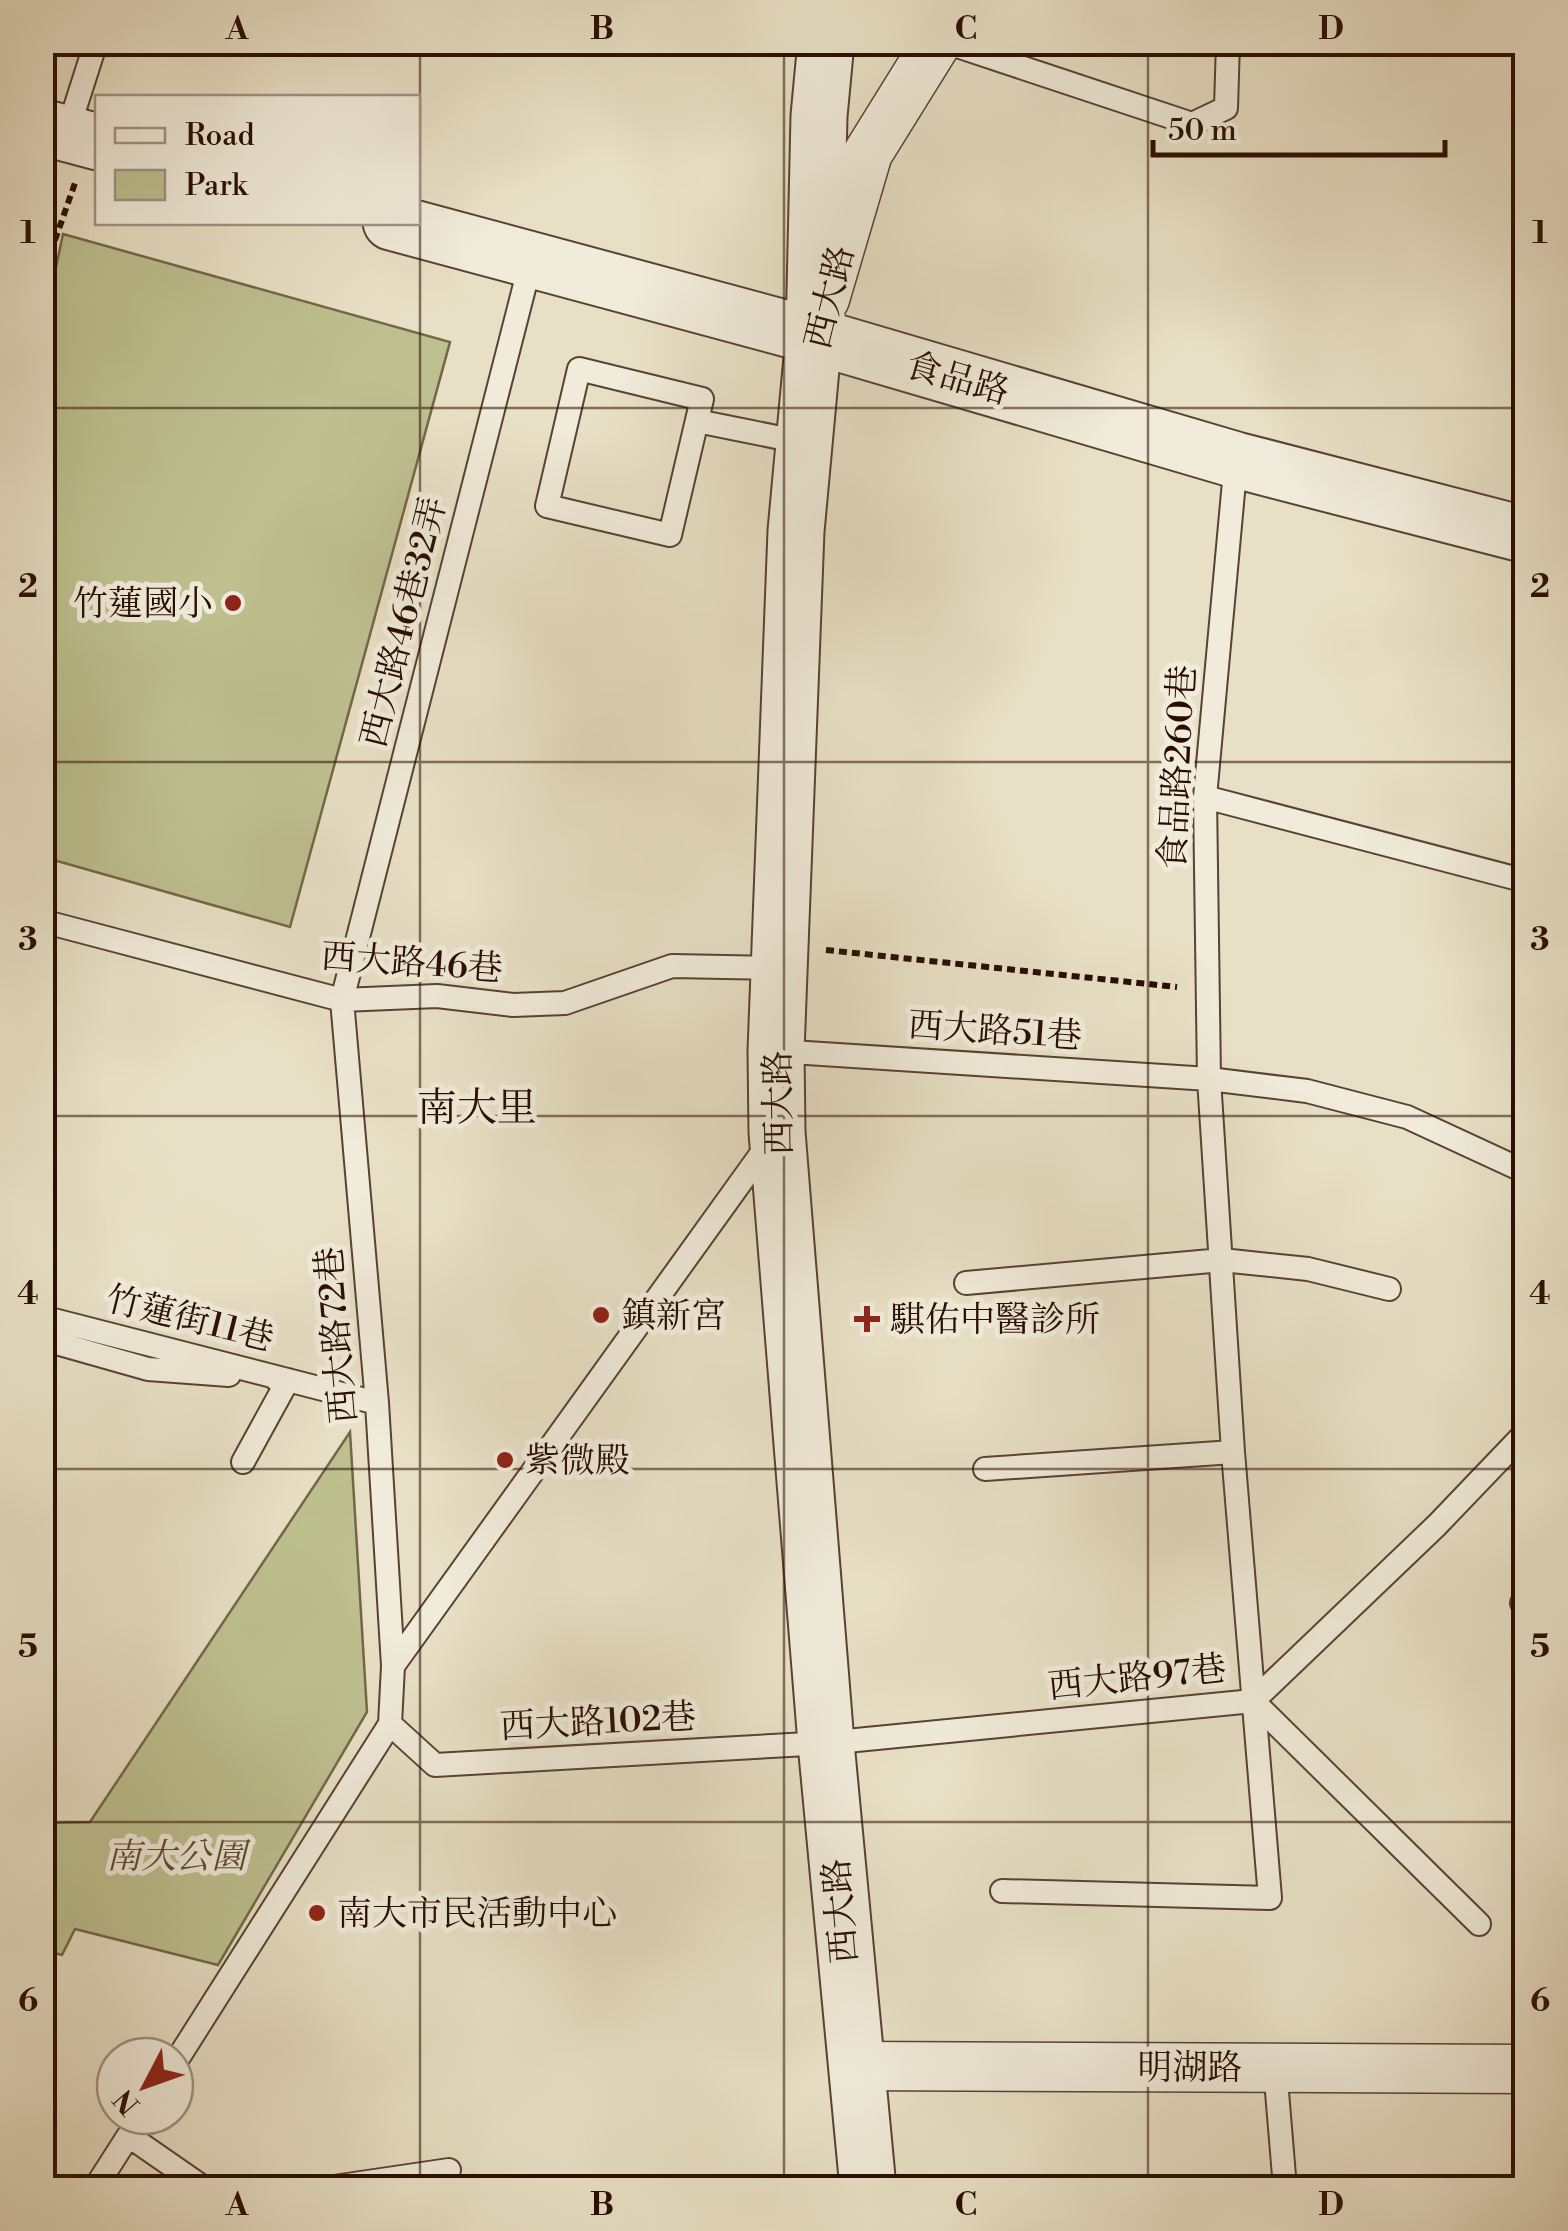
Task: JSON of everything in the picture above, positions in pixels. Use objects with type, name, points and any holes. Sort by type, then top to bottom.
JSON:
[{"type":"street","points":[[814,336],[819,116],[826,42]]},
{"type":"street","name":"西大路","points":[[868,2188],[826,1743],[777,1132],[776,1051],[796,531],[814,336],[868,153],[937,42]]},
{"type":"street","name":"食品路","points":[[401,225],[814,336],[1236,460],[1526,536]]},
{"type":"street","name":"明湖路","points":[[854,2066],[1526,2068]]},
{"type":"lane","points":[[74,135],[96,42]]},
{"type":"lane","points":[[945,42],[1192,124],[1226,108],[1228,42]]},
{"type":"lane","points":[[1502,42],[1526,47]]},
{"type":"lane","name":"西大路46巷32弄","points":[[342,1000],[531,261]]},
{"type":"lane","points":[[579,369],[702,399],[696,421],[670,536],[547,506],[579,369]]},
{"type":"lane","points":[[696,421],[806,443]]},
{"type":"lane","name":"食品路260巷","points":[[1002,1891],[1270,1898],[1233,1452],[1209,1078],[1206,797],[1236,460]]},
{"type":"lane","points":[[1206,797],[1526,881]]},
{"type":"lane","name":"西大路46巷","points":[[42,921],[342,1000],[437,996],[513,1005],[565,1003],[672,966],[780,956]]},
{"type":"lane","name":"西大路72巷","points":[[192,2036],[390,1724],[394,1666],[378,1403],[342,1000]]},
{"type":"lane","name":"西大路51巷","points":[[776,1051],[1209,1078],[1307,1091],[1407,1117],[1526,1172]]},
{"type":"lane","points":[[394,1666],[777,1132]]},
{"type":"lane","points":[[966,1283],[1222,1260],[1308,1270],[1389,1289]]},
{"type":"lane","name":"竹蓮街11巷","points":[[42,1317],[378,1403]]},
{"type":"lane","points":[[42,1338],[148,1369],[288,1380],[243,1462]]},
{"type":"lane","name":"西大路97巷","points":[[826,1743],[1253,1701],[1437,1526],[1526,1432]]},
{"type":"lane","points":[[985,1469],[1233,1452]]},
{"type":"lane","points":[[1253,1701],[1479,1924]]},
{"type":"lane","name":"西大路102巷","points":[[390,1724],[435,1765],[826,1743]]},
{"type":"lane","points":[[1274,2068],[1285,2188]]},
{"type":"lane","points":[[95,2188],[129,2136]]},
{"type":"lane","points":[[146,2136],[204,2188]]},
{"type":"lane","points":[[327,2188],[449,2170]]},
{"type":"path","points":[[42,277],[74,135]]},
{"type":"path","points":[[780,956],[1208,991]]},
{"type":"green space","name":"竹蓮國小","points":[[63,234],[450,342],[290,927],[43,857],[42,334]]},
{"type":"green space","name":"南大公園","points":[[350,1432],[367,1712],[218,1965],[75,1929],[62,1955],[43,1950],[43,1823],[90,1822]]},
{"type":"place","name":"竹蓮國小","points":[[233,603]]},
{"type":"place","name":"鎮新宮","points":[[601,1315]]},
{"type":"place","name":"騏佑中醫診所","points":[[867,1319]]},
{"type":"place","name":"紫微殿","points":[[505,1460]]},
{"type":"place","name":"南大市民活動中心","points":[[317,1913]]},
{"type":"district","name":"南大里","points":[[477,1107]]}]
